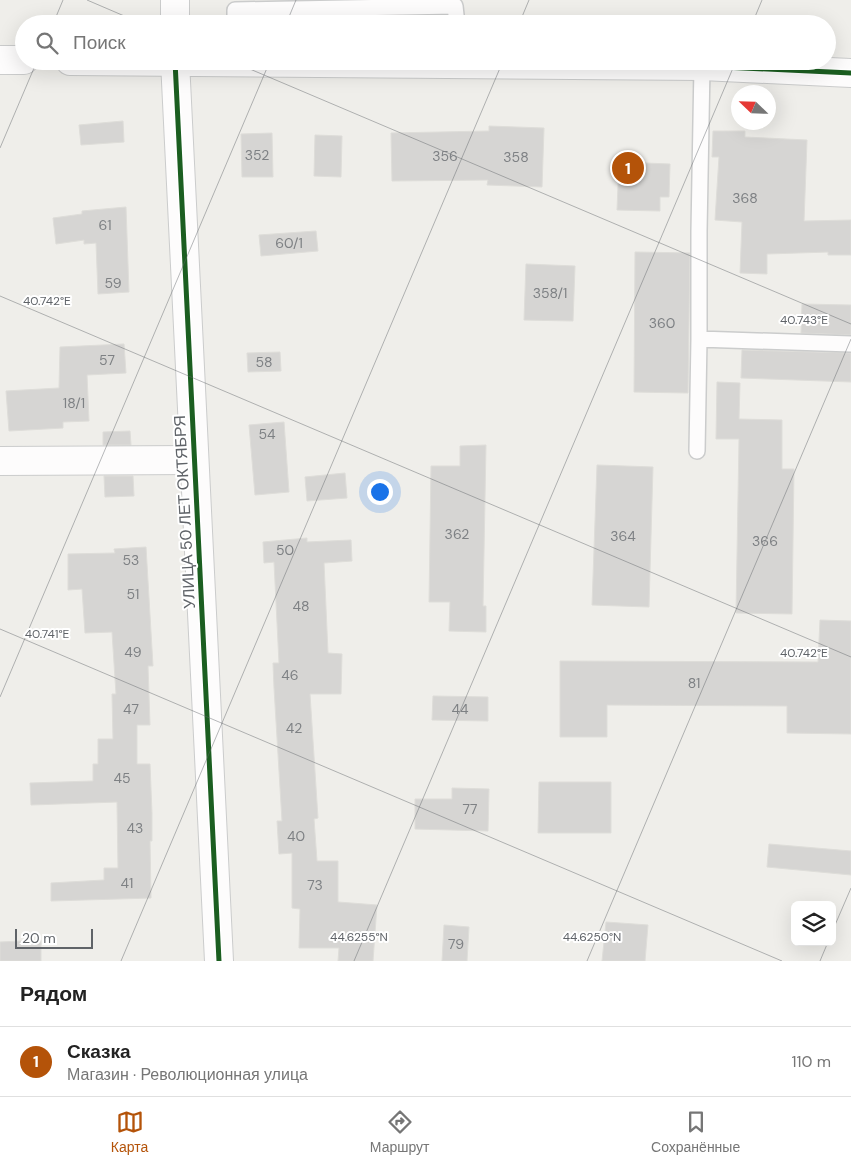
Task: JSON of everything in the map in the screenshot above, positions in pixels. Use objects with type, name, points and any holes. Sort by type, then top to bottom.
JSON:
[{"type":"street","points":[[175,0],[175,15]]},
{"type":"street","points":[[0,60],[15,60]]},
{"type":"street","name":"УЛИЦА 50 ЛЕТ ОКТЯБРЯ","points":[[175,70],[219,961]]},
{"type":"street","points":[[787,70],[851,73]]},
{"type":"street","points":[[0,461],[194,460]]},
{"type":"lane","points":[[235,15],[235,10],[455,3]]},
{"type":"lane","points":[[697,451],[702,70]]},
{"type":"lane","points":[[699,339],[851,344]]},
{"type":"building","points":[[123,121],[124,142],[81,145],[79,125]]},
{"type":"building","points":[[489,126],[544,128],[542,187],[487,185],[488,180],[392,181],[391,133],[489,131]]},
{"type":"building","points":[[713,131],[745,131],[745,137],[807,140],[804,221],[851,220],[851,255],[828,255],[828,252],[767,254],[767,274],[740,273],[742,222],[715,220],[719,157],[712,157]]},
{"type":"building","points":[[272,133],[273,177],[242,177],[241,134]]},
{"type":"building","points":[[315,135],[342,136],[341,177],[314,176]]},
{"type":"building","points":[[619,162],[670,164],[669,197],[660,197],[660,211],[617,210]]},
{"type":"building","points":[[126,207],[129,292],[98,294],[96,243],[84,244],[84,240],[56,244],[53,218],[82,214],[82,211]]},
{"type":"building","points":[[316,231],[318,251],[261,256],[259,235]]},
{"type":"building","points":[[635,252],[690,253],[688,393],[634,392]]},
{"type":"building","points":[[526,264],[575,266],[573,321],[524,320]]},
{"type":"building","points":[[802,304],[851,305],[851,335],[801,333]]},
{"type":"building","points":[[124,344],[126,373],[87,375],[89,421],[63,422],[63,428],[9,431],[6,391],[59,388],[60,347]]},
{"type":"building","points":[[742,350],[851,353],[851,382],[741,378]]},
{"type":"building","points":[[280,352],[281,371],[248,372],[247,353]]},
{"type":"building","points":[[717,382],[740,383],[739,419],[782,420],[782,469],[794,469],[792,614],[736,613],[739,439],[716,439]]},
{"type":"building","points":[[284,422],[289,492],[255,495],[249,425]]},
{"type":"building","points":[[130,431],[131,445],[103,445],[103,432]]},
{"type":"building","points":[[486,445],[483,606],[486,606],[486,632],[449,631],[450,602],[429,602],[431,466],[460,466],[460,446]]},
{"type":"building","points":[[597,465],[653,467],[649,607],[592,605]]},
{"type":"building","points":[[345,473],[347,498],[307,501],[305,477]]},
{"type":"building","points":[[104,476],[133,476],[134,496],[105,497]]},
{"type":"building","points":[[307,538],[307,542],[351,540],[352,561],[324,563],[328,653],[342,654],[341,694],[310,694],[318,818],[314,819],[317,861],[338,861],[338,902],[377,905],[373,961],[338,961],[339,948],[299,948],[300,909],[292,908],[292,853],[279,854],[277,821],[282,821],[273,663],[279,663],[274,562],[264,563],[263,542]]},
{"type":"building","points":[[146,547],[153,666],[148,666],[150,725],[137,725],[137,764],[150,764],[152,814],[152,841],[150,841],[151,898],[51,901],[51,883],[104,880],[104,868],[118,868],[117,802],[31,805],[30,783],[93,781],[93,764],[98,764],[98,739],[113,739],[112,694],[116,694],[112,632],[85,633],[82,589],[68,590],[68,554],[115,553],[114,549]]},
{"type":"building","points":[[820,620],[851,621],[851,734],[787,733],[787,706],[607,705],[607,737],[560,737],[560,661],[818,662]]},
{"type":"building","points":[[433,696],[488,697],[488,721],[432,720]]},
{"type":"building","points":[[539,782],[611,782],[611,833],[538,833]]},
{"type":"building","points":[[452,788],[489,789],[488,831],[415,829],[415,799],[452,799]]},
{"type":"building","points":[[769,844],[851,851],[851,875],[767,867]]},
{"type":"building","points":[[606,922],[648,925],[645,961],[602,961]]},
{"type":"building","points":[[444,925],[469,927],[467,961],[442,961]]},
{"type":"building","points":[[41,940],[41,961],[0,961],[0,942]]},
{"type":"cycle path","points":[[175,70],[219,961]]},
{"type":"cycle path","points":[[787,70],[851,73]]},
{"type":"place","name":"Сказка","points":[[628,168]]}]
